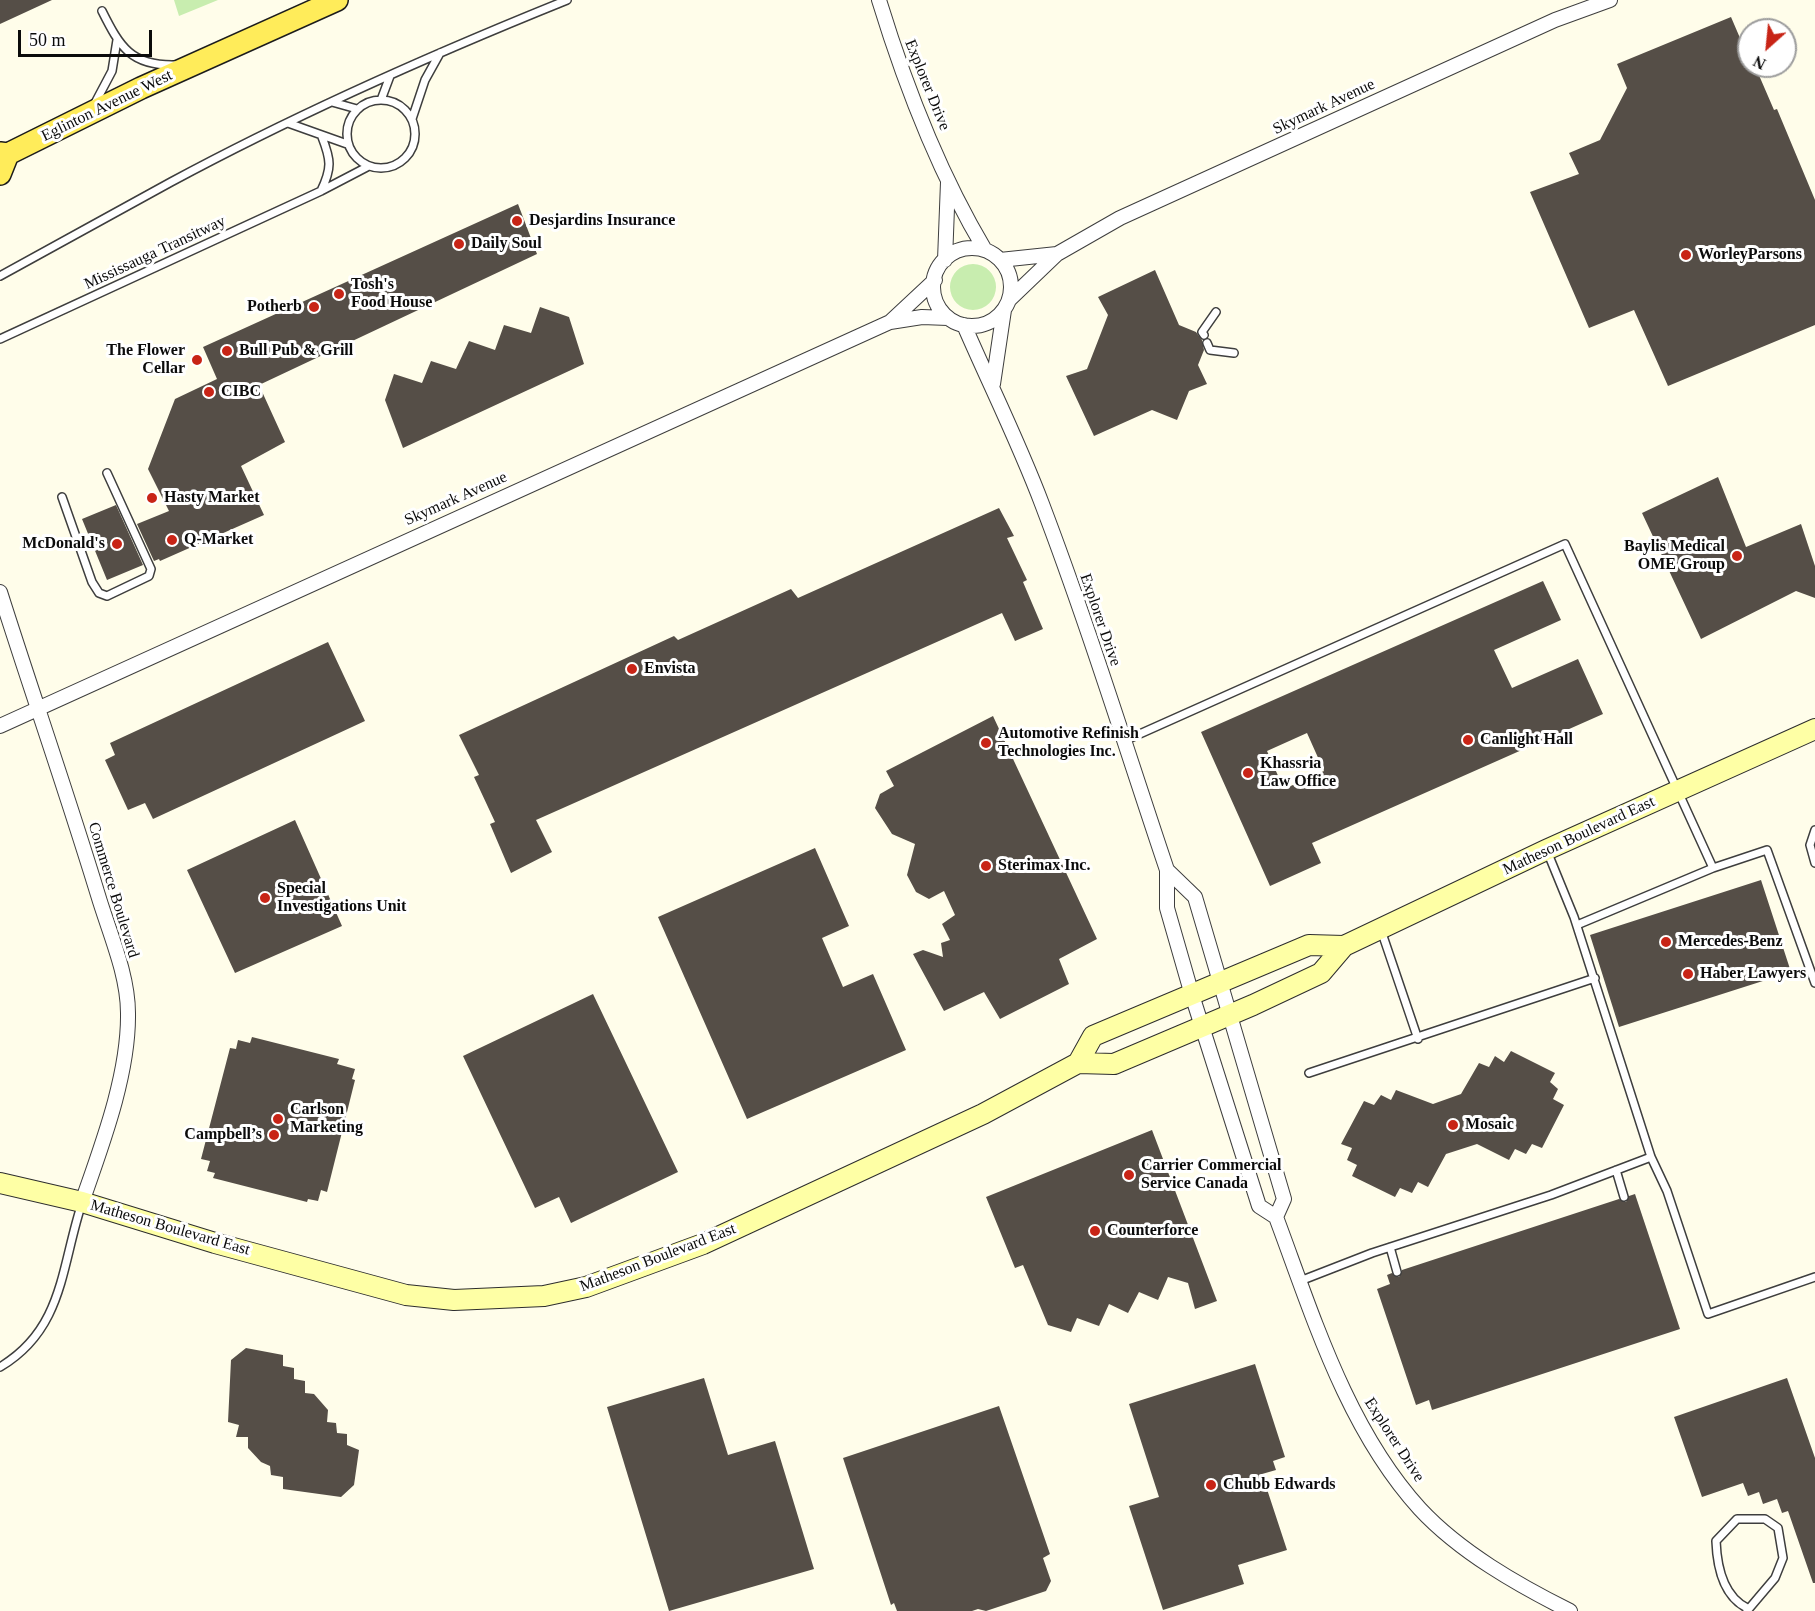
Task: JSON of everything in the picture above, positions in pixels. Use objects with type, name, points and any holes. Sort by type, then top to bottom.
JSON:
[{"type":"main road","name":"Eglinton Avenue West","points":[[0,174],[4,153],[337,0]]},
{"type":"street","name":"Explorer Drive","points":[[879,0],[892,43],[948,180],[985,250]]},
{"type":"street","name":"Skymark Avenue","points":[[1007,304],[1057,254],[1120,218],[1555,20],[1610,0]]},
{"type":"street","name":"Explorer Drive","points":[[945,260],[948,180]]},
{"type":"street","points":[[993,384],[1007,304],[1010,278],[1000,260],[985,250],[962,250],[945,260],[935,280],[936,300],[948,318],[964,325],[988,323],[1007,304]]},
{"type":"street","name":"Skymark Avenue","points":[[1000,260],[1057,254]]},
{"type":"street","name":"Skymark Avenue","points":[[890,322],[935,280]]},
{"type":"street","name":"Skymark Avenue","points":[[0,726],[890,322],[922,317],[948,318]]},
{"type":"street","name":"Explorer Drive","points":[[964,325],[993,384],[1042,504],[1124,741],[1167,870],[1167,908],[1192,995],[1259,1206],[1276,1217],[1343,1391],[1381,1455],[1420,1509],[1473,1554],[1525,1588],[1570,1611]]},
{"type":"street","name":"Commerce Boulevard","points":[[0,592],[92,874],[122,974],[128,1010],[115,1103],[82,1202]]},
{"type":"street","name":"Matheson Boulevard East","points":[[0,1183],[82,1202],[215,1243],[406,1295],[454,1300],[544,1296],[586,1287],[703,1244],[984,1114],[1078,1063],[1114,1064],[1321,973],[1344,946],[1546,850],[1815,729]]},
{"type":"street","name":"Explorer Drive","points":[[1167,870],[1195,897],[1284,1198],[1276,1217]]},
{"type":"street","name":"Matheson Boulevard East","points":[[1078,1063],[1093,1036],[1220,985],[1309,945],[1344,946]]},
{"type":"lane","points":[[0,276],[172,182],[288,123],[441,52],[567,0]]},
{"type":"lane","points":[[102,10],[117,40],[133,56],[150,64],[194,65]]},
{"type":"lane","points":[[89,113],[112,71],[117,40]]},
{"type":"lane","name":"Mississauga Transitway","points":[[0,339],[321,191],[367,167],[387,169],[399,164],[409,155],[414,144],[416,131],[412,119],[424,80],[441,52]]},
{"type":"lane","points":[[381,100],[390,76]]},
{"type":"lane","points":[[367,167],[353,155],[347,144],[346,131],[357,109],[368,102],[381,100],[393,102],[404,109],[412,119]]},
{"type":"lane","points":[[332,102],[357,109]]},
{"type":"lane","points":[[288,123],[347,144]]},
{"type":"lane","points":[[321,191],[330,173],[329,156],[322,137]]},
{"type":"lane","points":[[1216,312],[1202,332],[1205,339],[1210,350],[1234,353]]},
{"type":"lane","points":[[62,496],[92,582],[99,593],[107,596],[149,576],[151,569],[107,472]]},
{"type":"lane","points":[[1124,741],[1565,544],[1713,868]]},
{"type":"lane","points":[[1815,830],[1810,845],[1815,863]]},
{"type":"lane","points":[[1546,850],[1577,925],[1651,1157],[1666,1191],[1708,1314],[1815,1277]]},
{"type":"lane","points":[[1577,925],[1713,868],[1767,850],[1815,983]]},
{"type":"lane","points":[[1381,929],[1418,1039]]},
{"type":"lane","points":[[1309,1073],[1418,1039],[1594,978]]},
{"type":"lane","points":[[1300,1281],[1390,1247],[1551,1195],[1651,1157]]},
{"type":"lane","points":[[1616,1170],[1624,1197]]},
{"type":"lane","points":[[0,1366],[28,1344],[48,1318],[60,1293],[71,1235],[82,1202]]},
{"type":"lane","points":[[1390,1247],[1397,1272]]},
{"type":"lane","points":[[1737,1519],[1765,1519],[1778,1528],[1784,1558],[1775,1578],[1747,1609],[1734,1601],[1717,1565],[1716,1541],[1737,1519]]},
{"type":"green space","points":[[174,0],[218,0],[179,16]]},
{"type":"green space","points":[[978,264],[990,270],[995,278],[995,296],[990,304],[982,309],[968,310],[956,304],[951,296],[950,282],[956,270],[964,265]]},
{"type":"building","points":[[0,0],[52,0],[0,24]]},
{"type":"building","name":"WorleyParsons","points":[[1731,17],[1737,31],[1737,78],[1760,78],[1774,110],[1777,109],[1815,200],[1815,325],[1668,386],[1634,310],[1589,328],[1530,192],[1579,174],[1569,153],[1600,140],[1627,88],[1617,64]]},
{"type":"building","points":[[518,204],[537,254],[259,385],[285,442],[241,466],[264,515],[160,561],[159,559],[154,561],[137,524],[169,511],[148,469],[175,399],[217,379],[203,347]]},
{"type":"building","points":[[1155,270],[1179,325],[1196,332],[1202,340],[1204,350],[1198,365],[1207,384],[1189,391],[1177,420],[1152,410],[1094,436],[1066,376],[1087,369],[1108,315],[1098,297]]},
{"type":"building","points":[[540,307],[569,317],[584,364],[403,448],[385,400],[394,374],[422,383],[431,361],[456,369],[469,341],[495,350],[504,325],[531,333]]},
{"type":"building","name":"Baylis Medical OME Group","points":[[1718,477],[1746,547],[1801,524],[1815,566],[1815,598],[1796,591],[1701,639],[1642,513]]},
{"type":"building","points":[[116,505],[143,565],[107,580],[82,519]]},
{"type":"building","points":[[999,508],[1014,536],[1007,538],[1027,580],[1023,582],[1043,629],[1015,641],[1002,613],[536,820],[552,852],[511,873],[490,824],[495,822],[474,777],[479,775],[459,735],[674,636],[678,640],[791,589],[798,598]]},
{"type":"building","name":"Canlight Hall","points":[[1543,581],[1561,620],[1494,650],[1512,688],[1578,659],[1603,714],[1312,843],[1321,863],[1270,886],[1201,732]],"holes":[[[1307,733],[1324,771],[1284,789],[1267,751]]]},
{"type":"building","points":[[328,642],[365,721],[153,819],[145,803],[128,810],[105,760],[115,755],[110,743]]},
{"type":"building","name":"Sterimax Inc.","points":[[993,716],[1097,939],[1059,959],[1069,984],[1000,1019],[984,992],[944,1011],[913,954],[923,950],[943,957],[941,943],[950,940],[942,924],[955,915],[944,891],[929,899],[916,892],[907,875],[915,844],[892,834],[875,808],[880,794],[894,786],[886,771]]},
{"type":"building","name":"Special Investigations Unit","points":[[295,820],[342,926],[235,973],[187,870]]},
{"type":"building","points":[[815,848],[849,926],[822,938],[843,987],[873,974],[906,1050],[747,1119],[658,917]]},
{"type":"building","points":[[1761,880],[1791,972],[1619,1027],[1590,935]]},
{"type":"building","points":[[593,994],[678,1172],[571,1223],[559,1197],[535,1208],[463,1056]]},
{"type":"building","name":"Carlson Marketing","points":[[252,1037],[339,1059],[337,1064],[355,1069],[352,1079],[355,1080],[327,1192],[321,1190],[318,1201],[308,1199],[307,1202],[213,1178],[215,1173],[207,1171],[210,1161],[201,1159],[230,1048],[236,1049],[238,1040],[250,1043]]},
{"type":"building","name":"Mosaic","points":[[1511,1051],[1555,1073],[1550,1082],[1558,1089],[1553,1099],[1564,1105],[1542,1148],[1532,1144],[1526,1154],[1515,1149],[1509,1160],[1477,1144],[1446,1154],[1428,1187],[1418,1182],[1412,1193],[1400,1188],[1395,1197],[1352,1176],[1357,1165],[1347,1160],[1352,1148],[1341,1144],[1364,1101],[1374,1105],[1381,1095],[1391,1100],[1396,1090],[1433,1104],[1461,1094],[1479,1063],[1489,1067],[1495,1056],[1504,1062]]},
{"type":"building","name":"Counterforce","points":[[1152,1130],[1217,1301],[1195,1309],[1188,1283],[1168,1277],[1158,1300],[1139,1292],[1128,1313],[1109,1304],[1099,1326],[1077,1318],[1071,1332],[1048,1325],[1023,1265],[1015,1268],[986,1197]]},
{"type":"building","points":[[1635,1194],[1680,1329],[1432,1410],[1429,1400],[1416,1405],[1377,1289],[1390,1284],[1387,1275],[1392,1273],[1399,1277],[1402,1270],[1619,1199],[1626,1202],[1629,1196]]},
{"type":"building","points":[[246,1348],[283,1355],[283,1366],[294,1368],[294,1379],[305,1381],[305,1393],[314,1394],[328,1410],[327,1422],[336,1423],[337,1433],[347,1434],[347,1445],[359,1450],[354,1485],[341,1497],[283,1489],[283,1477],[271,1475],[270,1466],[261,1462],[248,1448],[248,1437],[236,1437],[239,1425],[228,1422],[231,1360]]},
{"type":"building","name":"Chubb Edwards","points":[[1255,1364],[1285,1457],[1273,1461],[1276,1470],[1262,1474],[1287,1550],[1238,1565],[1244,1584],[1163,1610],[1129,1506],[1159,1497],[1129,1404]]},
{"type":"building","points":[[704,1378],[728,1455],[775,1441],[814,1569],[669,1611],[607,1407]]},
{"type":"building","points":[[1787,1378],[1815,1458],[1815,1583],[1813,1583],[1788,1511],[1782,1513],[1777,1499],[1763,1504],[1759,1492],[1748,1496],[1743,1483],[1702,1497],[1674,1417]]},
{"type":"building","points":[[999,1406],[1050,1554],[1043,1558],[1051,1581],[1046,1591],[986,1611],[978,1609],[972,1611],[897,1611],[894,1603],[891,1605],[843,1458]]},
{"type":"place","name":"Desjardins Insurance","points":[[517,221]]},
{"type":"place","name":"Daily Soul","points":[[459,244]]},
{"type":"place","name":"WorleyParsons","points":[[1686,255]]},
{"type":"place","name":"Tosh's Food House","points":[[339,294]]},
{"type":"place","name":"Potherb","points":[[314,307]]},
{"type":"place","name":"Bull Pub & Grill","points":[[227,351]]},
{"type":"place","name":"The Flower Cellar","points":[[197,360]]},
{"type":"place","name":"CIBC","points":[[209,392]]},
{"type":"place","name":"Hasty Market","points":[[152,498]]},
{"type":"place","name":"Q-Market","points":[[172,540]]},
{"type":"place","name":"McDonald's","points":[[117,544]]},
{"type":"place","name":"Baylis Medical OME Group","points":[[1737,556]]},
{"type":"place","name":"Envista","points":[[632,669]]},
{"type":"place","name":"Canlight Hall","points":[[1468,740]]},
{"type":"place","name":"Automotive Refinish Technologies Inc.","points":[[986,743]]},
{"type":"place","name":"Khassria Law Office","points":[[1248,773]]},
{"type":"place","name":"Sterimax Inc.","points":[[986,866]]},
{"type":"place","name":"Special Investigations Unit","points":[[265,898]]},
{"type":"place","name":"Mercedes-Benz","points":[[1666,942]]},
{"type":"place","name":"Haber Lawyers","points":[[1688,974]]},
{"type":"place","name":"Carlson Marketing","points":[[278,1119]]},
{"type":"place","name":"Mosaic","points":[[1453,1125]]},
{"type":"place","name":"Campbell’s","points":[[274,1135]]},
{"type":"place","name":"Carrier Commercial Service Canada","points":[[1129,1175]]},
{"type":"place","name":"Counterforce","points":[[1095,1231]]},
{"type":"place","name":"Chubb Edwards","points":[[1211,1485]]}]
